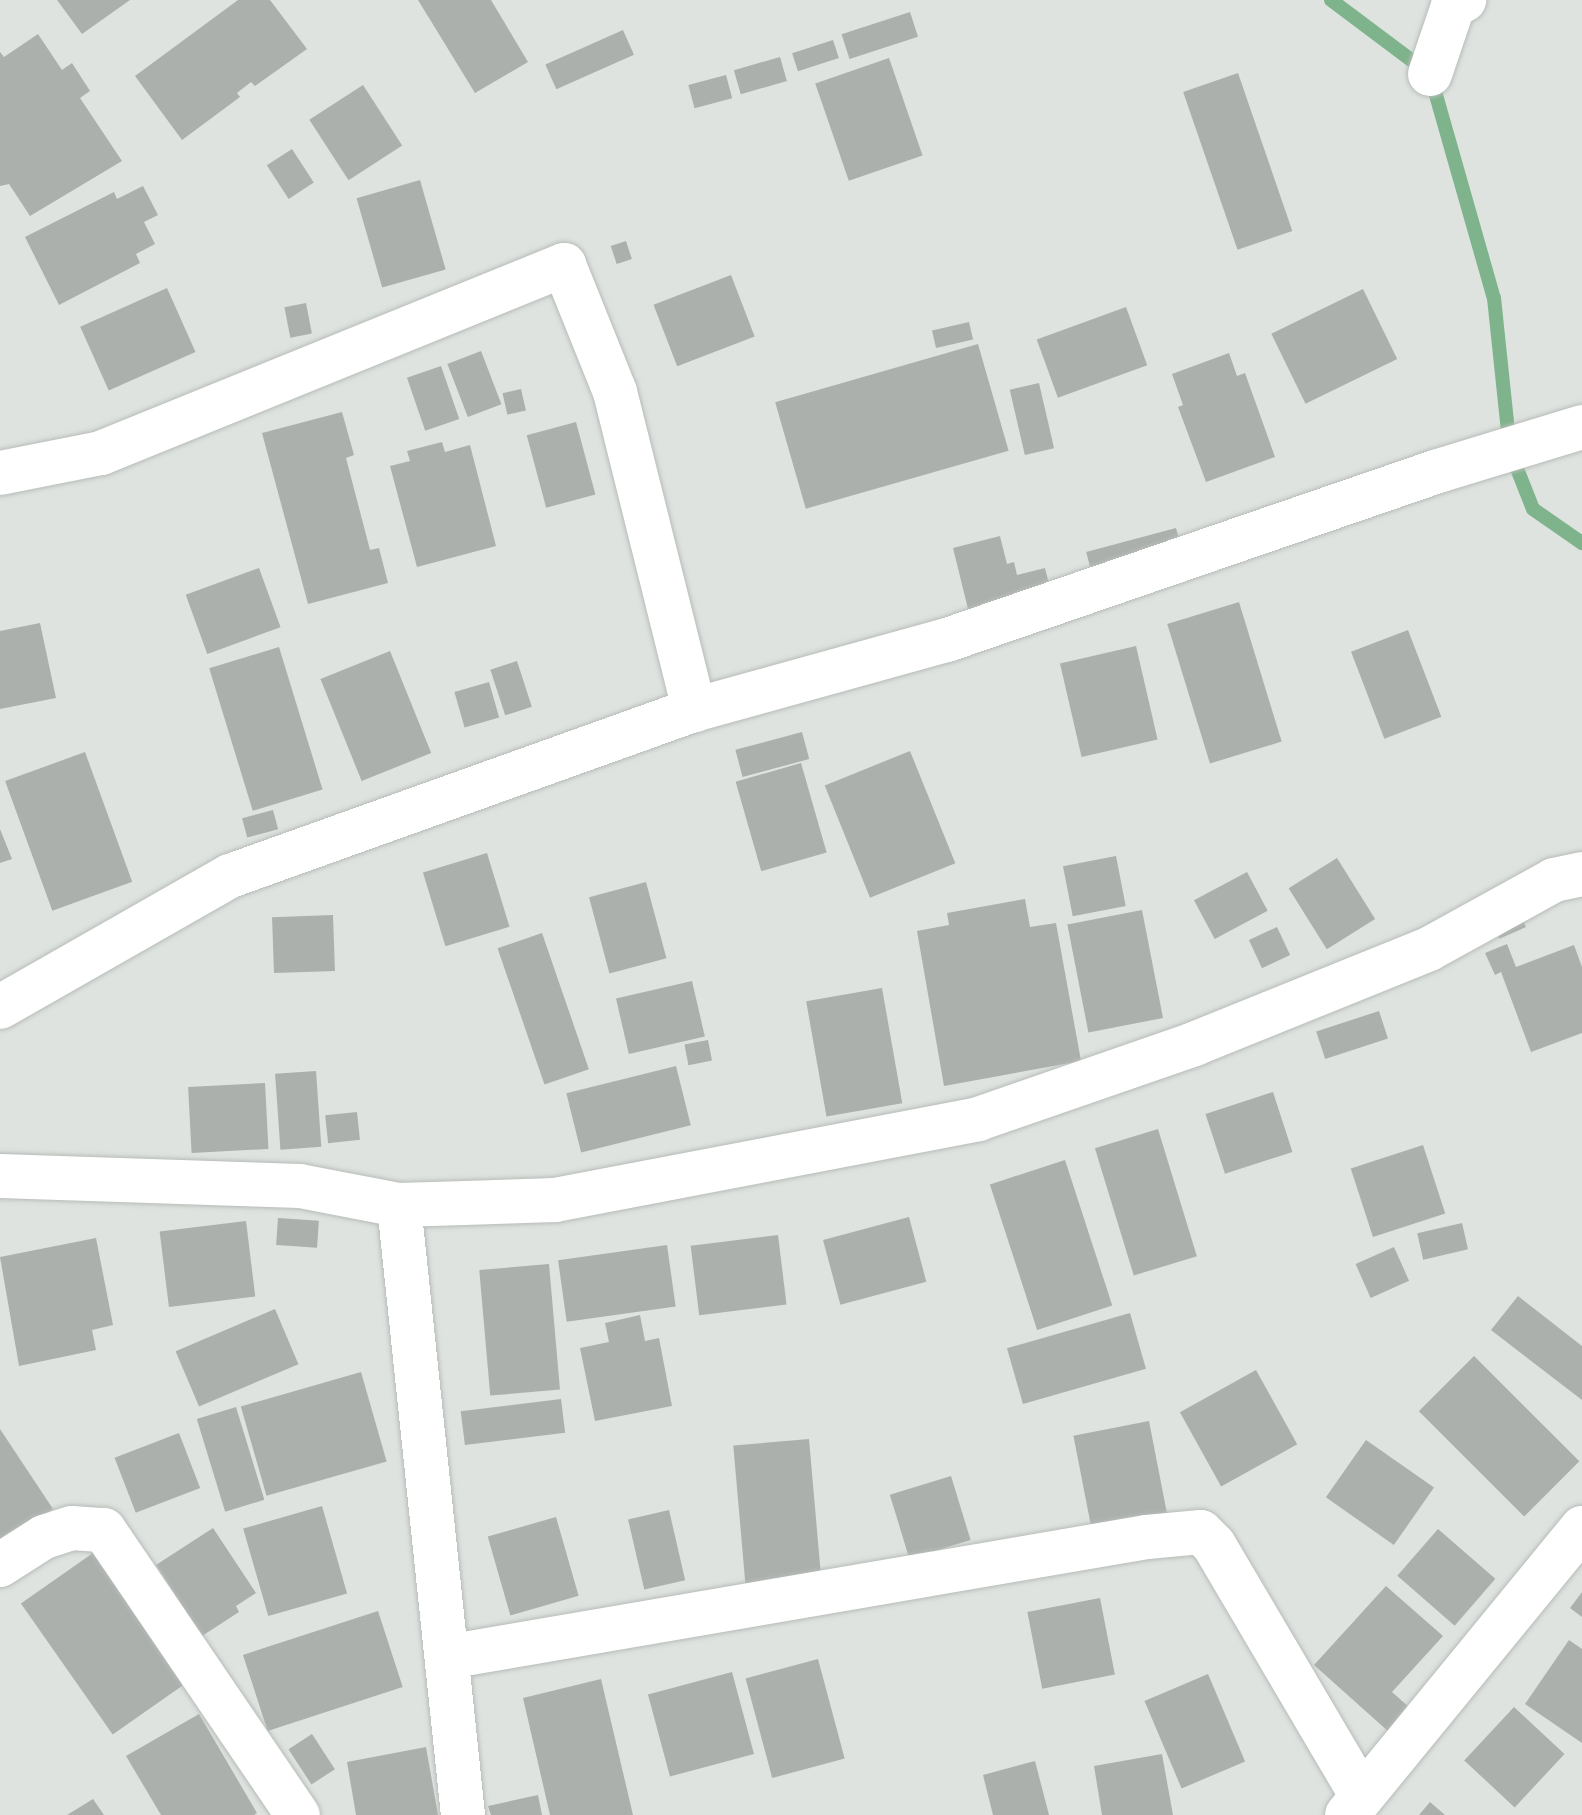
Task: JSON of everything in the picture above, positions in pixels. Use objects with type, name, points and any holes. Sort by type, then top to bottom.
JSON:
[{"type":"street","points":[[1430,74],[1453,6],[1464,0]]},
{"type":"street","points":[[0,473],[101,453],[564,265],[615,392],[694,710]]},
{"type":"street","points":[[0,1007],[230,876],[694,710],[947,640],[1438,471],[1582,427]]},
{"type":"street","points":[[0,1176],[300,1186],[399,1205],[555,1200],[978,1119],[1194,1044],[1429,949],[1554,880],[1582,874]]},
{"type":"street","points":[[399,1205],[463,1815]]},
{"type":"street","points":[[0,1565],[44,1537],[72,1528],[104,1530],[298,1815]]},
{"type":"street","points":[[447,1657],[1147,1537],[1201,1532],[1214,1545],[1354,1806],[1582,1528]]},
{"type":"building","points":[[57,0],[130,0],[82,34]]},
{"type":"building","points":[[238,0],[270,0],[307,49],[255,86],[251,82],[237,93],[240,97],[182,140],[135,76]]},
{"type":"building","points":[[418,0],[491,0],[528,62],[475,93]]},
{"type":"building","points":[[910,12],[918,37],[850,59],[842,34]]},
{"type":"building","points":[[623,30],[634,55],[556,89],[545,65]]},
{"type":"building","points":[[38,34],[62,70],[72,63],[90,91],[80,98],[122,161],[30,216],[9,184],[0,186],[0,52],[4,57]]},
{"type":"building","points":[[833,40],[839,58],[798,71],[792,53]]},
{"type":"building","points":[[780,57],[787,81],[741,94],[734,70]]},
{"type":"building","points":[[889,58],[923,155],[849,181],[815,83]]},
{"type":"building","points":[[1238,73],[1292,231],[1238,250],[1183,92]]},
{"type":"building","points":[[726,75],[732,98],[695,108],[688,85]]},
{"type":"building","points":[[363,85],[402,145],[349,180],[309,120]]},
{"type":"building","points":[[292,149],[314,183],[289,199],[267,165]]},
{"type":"building","points":[[420,180],[446,269],[382,288],[357,198]]},
{"type":"building","points":[[143,186],[158,215],[144,222],[155,244],[136,254],[140,263],[59,305],[25,237],[114,192],[117,199]]},
{"type":"building","points":[[626,241],[632,259],[617,264],[611,246]]},
{"type":"building","points":[[731,275],[755,337],[677,366],[654,305]]},
{"type":"building","points":[[167,288],[195,352],[109,391],[80,327]]},
{"type":"building","points":[[1363,289],[1397,359],[1306,404],[1271,334]]},
{"type":"building","points":[[306,303],[312,333],[290,338],[284,307]]},
{"type":"building","points":[[1126,307],[1147,365],[1058,398],[1037,339]]},
{"type":"building","points":[[969,322],[973,340],[936,348],[932,331]]},
{"type":"building","points":[[978,344],[1009,451],[806,509],[775,402]]},
{"type":"building","points":[[481,351],[501,404],[468,417],[447,364]]},
{"type":"building","points":[[1229,353],[1237,376],[1245,373],[1275,457],[1206,482],[1178,407],[1183,405],[1172,374]]},
{"type":"building","points":[[441,366],[459,419],[425,431],[407,378]]},
{"type":"building","points":[[1039,383],[1054,448],[1025,455],[1010,390]]},
{"type":"building","points":[[521,389],[526,410],[507,415],[502,393]]},
{"type":"building","points":[[342,412],[354,455],[346,458],[370,550],[379,548],[388,583],[308,604],[262,433]]},
{"type":"building","points":[[576,422],[595,494],[546,508],[527,435]]},
{"type":"building","points":[[442,442],[445,452],[470,445],[496,546],[417,567],[390,466],[410,461],[407,451]]},
{"type":"building","points":[[1176,528],[1184,558],[1094,582],[1086,552]]},
{"type":"building","points":[[1000,536],[1007,564],[1014,562],[1017,575],[1045,568],[1053,600],[971,621],[953,548]]},
{"type":"building","points":[[259,568],[281,627],[207,654],[186,595]]},
{"type":"building","points":[[1239,602],[1282,742],[1210,764],[1167,624]]},
{"type":"building","points":[[40,623],[56,698],[0,709],[0,631]]},
{"type":"building","points":[[1408,630],[1441,717],[1384,739],[1351,652]]},
{"type":"building","points":[[1136,646],[1158,740],[1082,757],[1060,664]]},
{"type":"building","points":[[279,647],[323,789],[253,811],[209,668]]},
{"type":"building","points":[[390,651],[431,753],[362,781],[320,679]]},
{"type":"building","points":[[517,661],[532,707],[505,715],[490,670]]},
{"type":"building","points":[[489,682],[499,718],[465,727],[454,692]]},
{"type":"building","points":[[802,732],[809,759],[743,777],[735,750]]},
{"type":"building","points":[[910,751],[955,863],[870,898],[825,785]]},
{"type":"building","points":[[85,752],[132,882],[52,911],[5,781]]},
{"type":"building","points":[[801,763],[827,852],[761,871],[736,782]]},
{"type":"building","points":[[273,810],[278,829],[247,838],[242,818]]},
{"type":"building","points":[[0,829],[12,859],[0,863]]},
{"type":"building","points":[[487,853],[510,927],[445,946],[423,873]]},
{"type":"building","points":[[1116,856],[1126,906],[1073,916],[1063,866]]},
{"type":"building","points":[[1337,858],[1375,919],[1327,949],[1289,888]]},
{"type":"building","points":[[1247,872],[1268,911],[1215,939],[1194,900]]},
{"type":"building","points":[[646,882],[666,958],[609,974],[589,897]]},
{"type":"building","points":[[1025,899],[1030,927],[1056,923],[1081,1061],[944,1086],[917,931],[949,925],[947,913]]},
{"type":"building","points":[[1142,910],[1163,1018],[1088,1032],[1067,925]]},
{"type":"building","points":[[333,915],[335,971],[274,973],[272,917]]},
{"type":"building","points":[[1521,916],[1526,927],[1499,939],[1495,928]]},
{"type":"building","points":[[1277,927],[1290,955],[1262,968],[1249,940]]},
{"type":"building","points":[[542,933],[589,1069],[544,1084],[498,948]]},
{"type":"building","points":[[1507,944],[1516,967],[1574,945],[1582,967],[1582,1033],[1531,1052],[1501,972],[1495,975],[1485,953]]},
{"type":"building","points":[[692,981],[705,1037],[629,1054],[616,999]]},
{"type":"building","points":[[882,988],[902,1103],[826,1117],[806,1001]]},
{"type":"building","points":[[1379,1011],[1388,1039],[1325,1059],[1316,1031]]},
{"type":"building","points":[[708,1040],[712,1061],[688,1065],[684,1045]]},
{"type":"building","points":[[676,1066],[691,1125],[581,1153],[566,1093]]},
{"type":"building","points":[[316,1071],[321,1147],[280,1150],[275,1074]]},
{"type":"building","points":[[265,1083],[268,1149],[192,1153],[188,1087]]},
{"type":"building","points":[[1273,1092],[1292,1152],[1225,1174],[1205,1114]]},
{"type":"building","points":[[357,1112],[360,1140],[328,1143],[325,1115]]},
{"type":"building","points":[[1158,1129],[1197,1256],[1134,1275],[1095,1148]]},
{"type":"building","points":[[1423,1145],[1445,1213],[1373,1237],[1351,1168]]},
{"type":"building","points":[[1065,1160],[1112,1306],[1037,1330],[990,1184]]},
{"type":"building","points":[[909,1217],[926,1282],[840,1305],[823,1240]]},
{"type":"building","points":[[278,1218],[319,1221],[317,1248],[276,1245]]},
{"type":"building","points":[[246,1221],[255,1296],[169,1307],[160,1232]]},
{"type":"building","points":[[1462,1223],[1468,1249],[1423,1260],[1417,1233]]},
{"type":"building","points":[[778,1235],[787,1304],[699,1315],[691,1246]]},
{"type":"building","points":[[96,1238],[113,1325],[92,1330],[96,1350],[19,1366],[0,1257]]},
{"type":"building","points":[[667,1245],[676,1306],[567,1322],[558,1260]]},
{"type":"building","points":[[1394,1247],[1409,1281],[1371,1298],[1356,1264]]},
{"type":"building","points":[[549,1264],[560,1390],[490,1396],[479,1270]]},
{"type":"building","points":[[1518,1296],[1582,1346],[1582,1400],[1491,1330]]},
{"type":"building","points":[[275,1309],[298,1364],[199,1406],[176,1351]]},
{"type":"building","points":[[1130,1313],[1146,1369],[1023,1404],[1007,1348]]},
{"type":"building","points":[[640,1315],[645,1341],[659,1338],[672,1406],[595,1421],[580,1348],[609,1342],[605,1323]]},
{"type":"building","points":[[1474,1356],[1579,1461],[1524,1517],[1419,1411]]},
{"type":"building","points":[[1256,1370],[1297,1444],[1221,1487],[1180,1412]]},
{"type":"building","points":[[361,1372],[387,1461],[266,1496],[241,1406]]},
{"type":"building","points":[[561,1399],[565,1433],[465,1445],[461,1411]]},
{"type":"building","points":[[236,1407],[264,1500],[225,1512],[197,1419]]},
{"type":"building","points":[[1149,1421],[1167,1515],[1092,1530],[1073,1436]]},
{"type":"building","points":[[0,1429],[53,1509],[0,1544]]},
{"type":"building","points":[[179,1433],[200,1488],[136,1513],[115,1458]]},
{"type":"building","points":[[809,1439],[821,1579],[746,1586],[733,1446]]},
{"type":"building","points":[[1366,1440],[1434,1488],[1394,1545],[1326,1497]]},
{"type":"building","points":[[951,1476],[971,1540],[909,1559],[890,1495]]},
{"type":"building","points":[[322,1506],[347,1593],[268,1616],[243,1529]]},
{"type":"building","points":[[669,1510],[685,1580],[644,1590],[628,1519]]},
{"type":"building","points":[[556,1517],[579,1596],[510,1615],[488,1537]]},
{"type":"building","points":[[213,1528],[256,1593],[236,1606],[239,1612],[202,1636],[156,1565]]},
{"type":"building","points":[[1438,1529],[1495,1579],[1455,1626],[1397,1576]]},
{"type":"building","points":[[93,1553],[185,1684],[113,1735],[21,1603]]},
{"type":"building","points":[[1386,1586],[1443,1636],[1392,1692],[1410,1708],[1389,1732],[1314,1665]]},
{"type":"building","points":[[1582,1592],[1582,1617],[1570,1608]]},
{"type":"building","points":[[1100,1598],[1115,1675],[1042,1689],[1027,1612]]},
{"type":"building","points":[[378,1611],[403,1687],[268,1731],[243,1655]]},
{"type":"building","points":[[1569,1640],[1582,1649],[1582,1743],[1525,1704]]},
{"type":"building","points":[[818,1659],[845,1758],[772,1778],[746,1678]]},
{"type":"building","points":[[732,1672],[754,1754],[670,1777],[648,1695]]},
{"type":"building","points":[[1208,1674],[1245,1761],[1182,1788],[1144,1701]]},
{"type":"building","points":[[601,1679],[633,1815],[550,1815],[523,1698]]},
{"type":"building","points":[[1514,1707],[1564,1754],[1515,1807],[1464,1760]]},
{"type":"building","points":[[199,1714],[257,1813],[254,1815],[161,1815],[126,1756]]},
{"type":"building","points":[[312,1734],[335,1769],[311,1784],[289,1749]]},
{"type":"building","points":[[426,1747],[438,1815],[356,1815],[347,1762]]},
{"type":"building","points":[[1162,1754],[1173,1815],[1102,1815],[1094,1766]]},
{"type":"building","points":[[1035,1761],[1049,1815],[993,1815],[983,1775]]},
{"type":"building","points":[[538,1795],[542,1815],[491,1815],[488,1806]]},
{"type":"building","points":[[93,1799],[104,1815],[67,1815]]},
{"type":"building","points":[[1430,1802],[1445,1815],[1419,1815]]},
{"type":"waterway","points":[[1331,0],[1430,74],[1494,298],[1510,451],[1533,509],[1582,543]]}]
